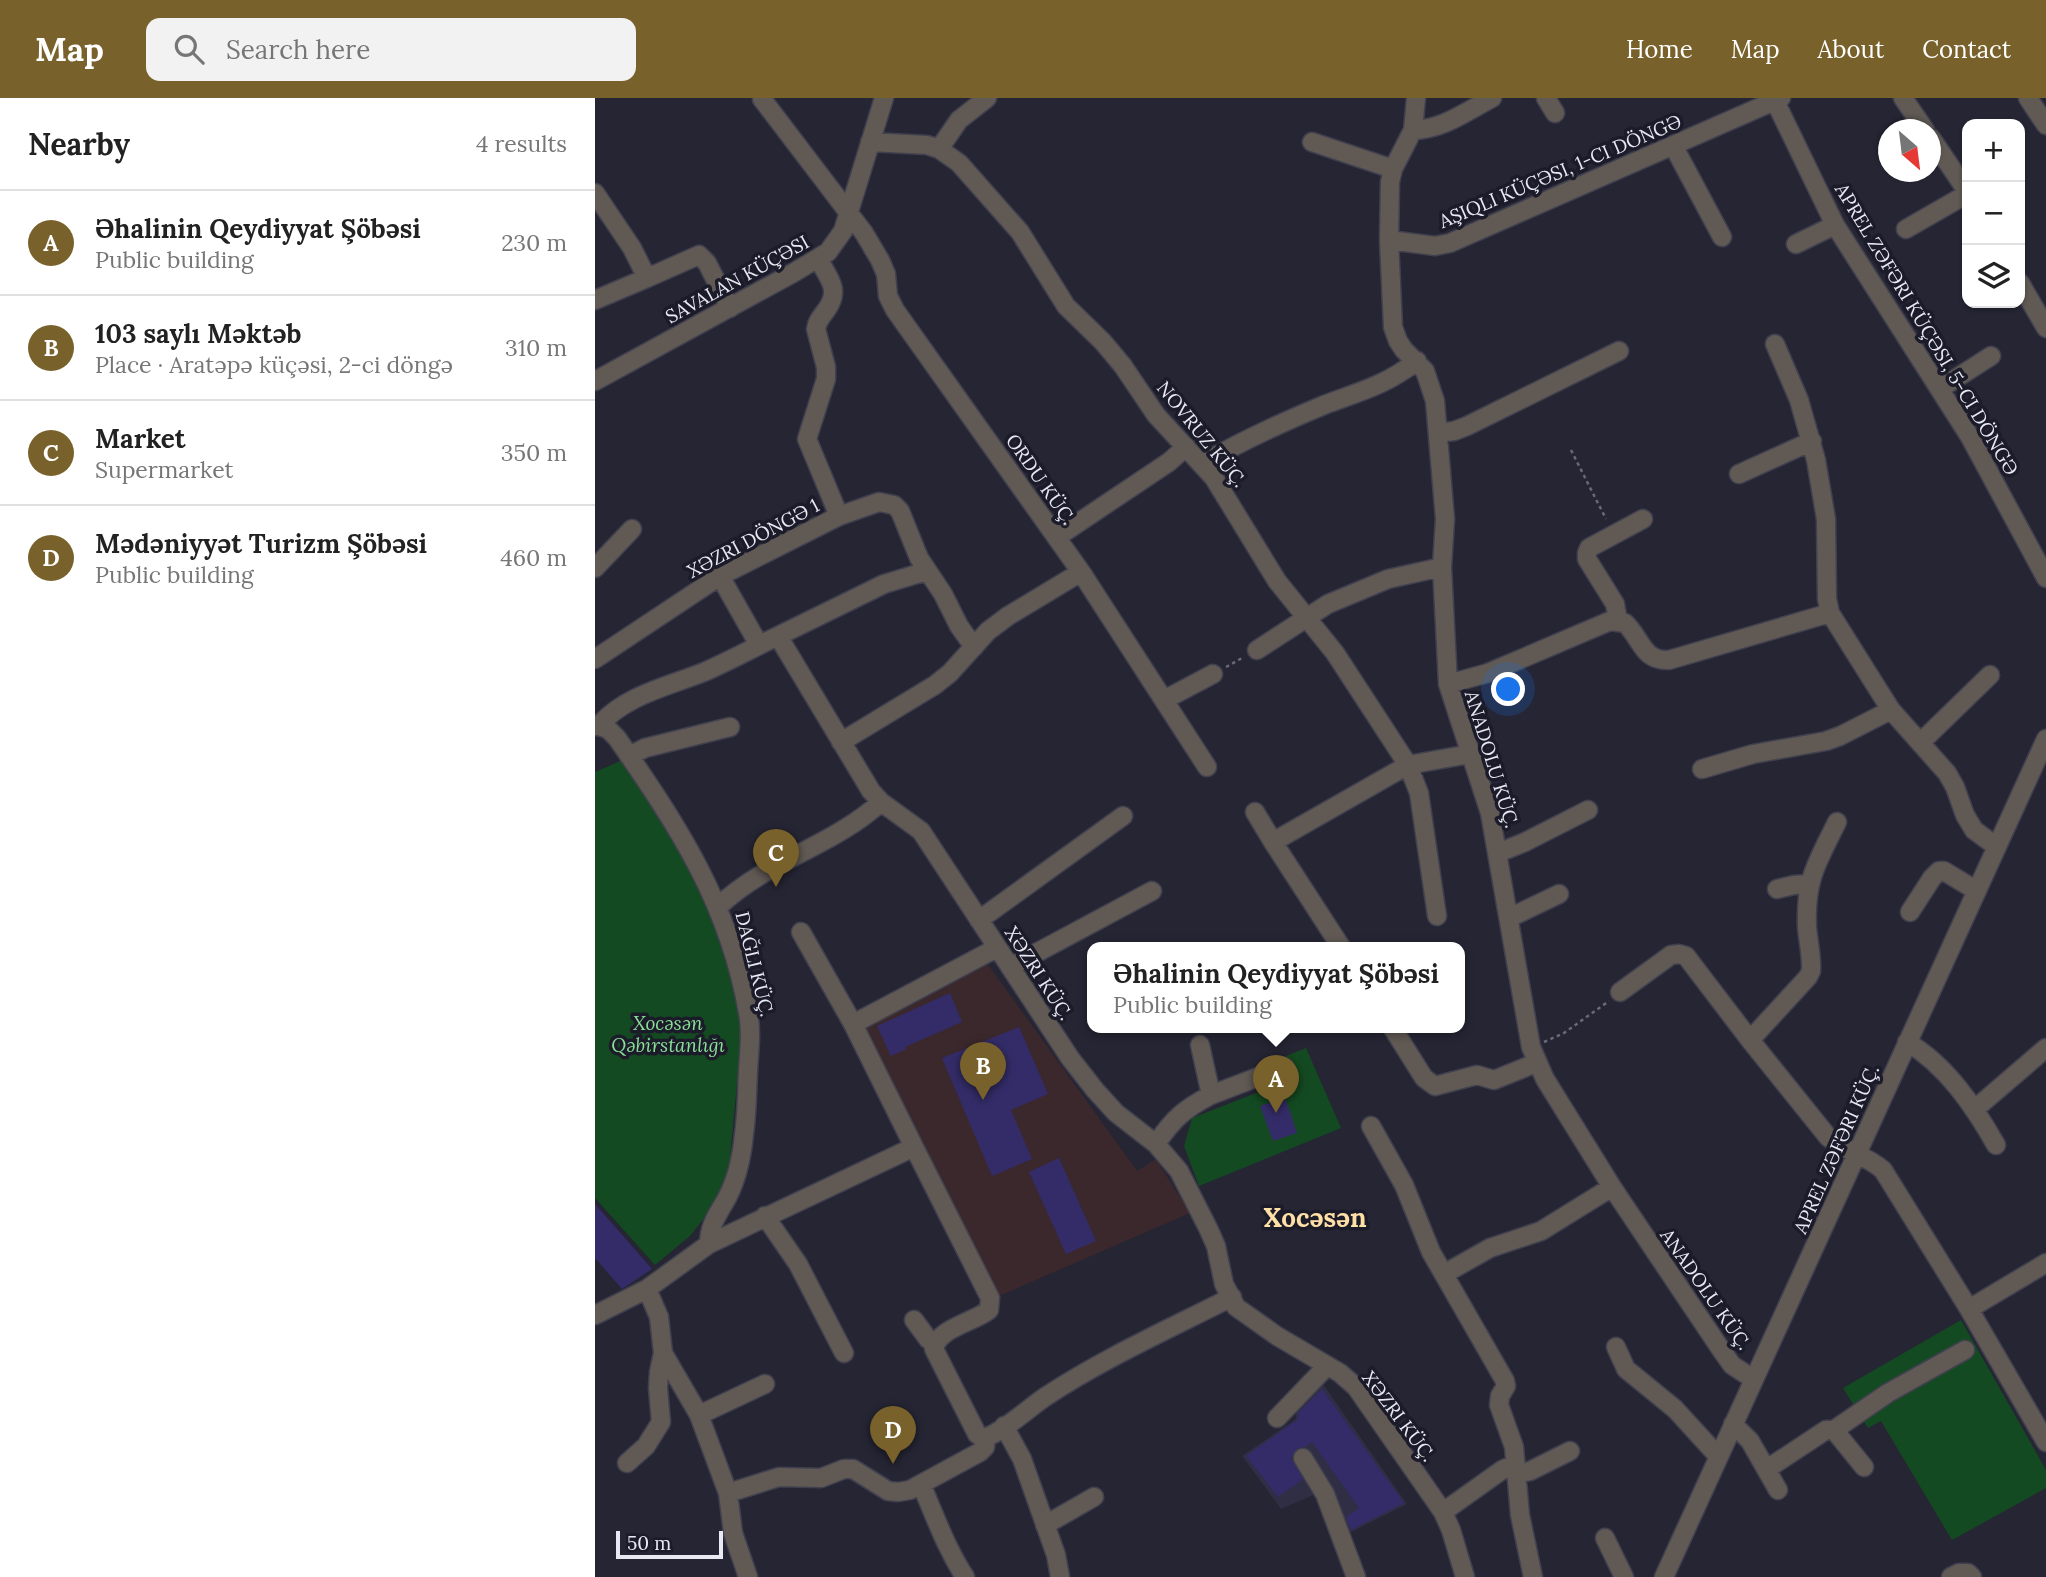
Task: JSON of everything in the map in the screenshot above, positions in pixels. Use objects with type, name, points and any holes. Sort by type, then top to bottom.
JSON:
[{"type":"street","name":"SAVALAN KÜÇƏSI","points":[[595,381],[818,258],[836,244],[843,231],[884,98]]},
{"type":"street","points":[[870,142],[927,145],[939,149],[959,120],[969,98]]},
{"type":"street","points":[[959,120],[988,98]]},
{"type":"street","name":"ANADOLU KÜÇ.","points":[[1416,98],[1413,130],[1393,169],[1390,182],[1389,240],[1393,327],[1398,341],[1425,371],[1432,388],[1445,519],[1442,567],[1448,684],[1484,792],[1498,853],[1534,1055],[1612,1187],[1722,1352],[1733,1365],[1753,1379]]},
{"type":"street","points":[[1413,130],[1428,130],[1442,125],[1492,98]]},
{"type":"street","points":[[1903,98],[1917,119]]},
{"type":"street","name":"ORDU KÜÇ.","points":[[762,99],[880,260],[888,296],[895,310],[1081,572],[1207,767]]},
{"type":"street","points":[[1389,240],[1435,246],[1450,243],[1674,147],[1778,99]]},
{"type":"street","name":"APREL ZƏFƏRI KÜÇƏSI, 5-CI DÖNGƏ","points":[[1778,99],[1835,225],[1941,388],[1997,483],[2046,578]]},
{"type":"street","points":[[2030,99],[2046,125]]},
{"type":"street","points":[[1312,142],[1393,169]]},
{"type":"street","points":[[1674,147],[1722,237]]},
{"type":"street","name":"NOVRUZ KÜÇ.","points":[[939,149],[959,163],[1020,232],[1066,306],[1103,342],[1156,415],[1202,464],[1229,500],[1277,582],[1335,653],[1408,765],[1419,793],[1437,916]]},
{"type":"street","points":[[1941,154],[1962,186]]},
{"type":"street","points":[[595,193],[632,248],[647,278]]},
{"type":"street","points":[[1906,229],[1962,196]]},
{"type":"street","points":[[1796,244],[1835,225]]},
{"type":"street","points":[[595,300],[698,255],[707,262],[730,307]]},
{"type":"street","name":"XƏZRI DÖNGƏ 1","points":[[595,659],[720,576],[839,516],[807,439],[826,379],[817,322],[835,295],[818,258]]},
{"type":"street","points":[[2025,292],[2046,328]]},
{"type":"street","points":[[1775,344],[1799,400],[1812,441],[1826,519],[1828,599],[1831,612],[1891,710],[1947,773],[1965,816],[1974,830],[1997,847]]},
{"type":"street","points":[[1438,433],[1467,426],[1619,351]]},
{"type":"street","points":[[1941,388],[1991,356]]},
{"type":"street","points":[[1202,464],[1268,430],[1323,406],[1382,385],[1417,361]]},
{"type":"street","points":[[1739,474],[1812,441]]},
{"type":"street","points":[[1057,537],[1169,462],[1186,447]]},
{"type":"street","points":[[839,516],[879,502],[894,505],[926,571],[974,647]]},
{"type":"street","points":[[1618,621],[1615,604],[1587,559],[1587,553],[1589,548],[1643,519]]},
{"type":"street","points":[[595,568],[632,529]]},
{"type":"street","points":[[1257,650],[1328,604],[1388,579],[1442,567]]},
{"type":"street","points":[[709,1244],[711,1224],[728,1195],[740,1164],[750,1041],[749,1014],[719,906],[688,845],[629,756],[608,729],[597,726],[608,714],[623,705],[708,670],[884,584],[926,571]]},
{"type":"street","points":[[841,742],[935,685],[950,674],[988,631],[1081,572]]},
{"type":"street","points":[[720,576],[759,645]]},
{"type":"street","points":[[1448,684],[1488,673],[1598,625],[1618,621],[1629,627],[1648,654],[1657,660],[1669,660],[1831,612]]},
{"type":"street","name":"XƏZRI KÜÇ.","points":[[778,636],[871,791],[881,802],[921,831],[1070,1058],[1095,1090],[1133,1129],[1157,1144],[1179,1171],[1216,1246],[1224,1284],[1236,1307],[1340,1373],[1363,1396],[1443,1512],[1465,1577]]},
{"type":"street","points":[[1164,700],[1213,674]]},
{"type":"street","points":[[1920,743],[1990,675]]},
{"type":"street","points":[[1702,769],[1753,754],[1826,741],[1891,710]]},
{"type":"street","points":[[629,756],[645,748],[730,727]]},
{"type":"street","name":"APREL ZƏFƏRI KÜÇ.","points":[[1671,1574],[1718,1456],[2046,739]]},
{"type":"street","points":[[1273,842],[1408,765],[1470,754]]},
{"type":"street","points":[[719,906],[747,882],[854,822],[881,802]]},
{"type":"street","points":[[1498,853],[1588,810]]},
{"type":"street","points":[[1255,812],[1338,942]]},
{"type":"street","points":[[979,920],[1123,817]]},
{"type":"street","points":[[1750,1040],[1811,971],[1807,927],[1809,884],[1813,869],[1837,822]]},
{"type":"street","points":[[1910,912],[1939,871],[1944,871],[1977,891]]},
{"type":"street","points":[[1777,889],[1794,884],[1809,884]]},
{"type":"street","points":[[1010,967],[1152,891]]},
{"type":"street","points":[[1509,918],[1559,894]]},
{"type":"street","points":[[801,932],[853,1024],[991,1303],[984,1314],[947,1333],[935,1343]]},
{"type":"street","points":[[853,1024],[991,950]]},
{"type":"street","points":[[1620,992],[1671,955],[1686,956],[1828,1137],[1883,1170],[1969,1309],[2046,1442]]},
{"type":"street","points":[[1396,1033],[1425,1078],[1435,1086],[1477,1075],[1494,1080],[1534,1055]]},
{"type":"street","points":[[1907,1042],[1931,1057],[1975,1109],[1996,1145]]},
{"type":"street","points":[[1200,1045],[1211,1095]]},
{"type":"street","points":[[1975,1109],[2046,1048]]},
{"type":"street","points":[[1157,1144],[1172,1121],[1189,1106],[1284,1067]]},
{"type":"street","points":[[1371,1126],[1404,1185],[1424,1237],[1505,1381],[1506,1386],[1500,1396],[1499,1405],[1514,1447],[1520,1515],[1533,1577]]},
{"type":"street","points":[[595,1315],[647,1289],[709,1244],[913,1147]]},
{"type":"street","points":[[1444,1274],[1490,1248],[1541,1231],[1612,1187]]},
{"type":"street","points":[[765,1216],[798,1264],[844,1353]]},
{"type":"street","points":[[1969,1309],[2046,1263]]},
{"type":"street","points":[[627,1463],[646,1446],[661,1422],[659,1380],[663,1353],[659,1317],[647,1289]]},
{"type":"street","points":[[729,1493],[779,1477],[821,1478],[844,1469],[853,1469],[888,1491],[910,1490],[979,1452],[985,1447],[986,1438],[1082,1374],[1232,1297]]},
{"type":"street","points":[[914,1320],[928,1339],[935,1343]]},
{"type":"street","points":[[935,1343],[936,1356],[977,1434],[986,1438]]},
{"type":"street","points":[[1616,1347],[1626,1369],[1675,1409],[1718,1456]]},
{"type":"street","points":[[1766,1469],[1826,1430],[1834,1430],[1888,1393],[1965,1350]]},
{"type":"street","points":[[663,1353],[699,1415],[729,1493],[730,1519],[748,1577]]},
{"type":"street","points":[[1277,1418],[1327,1366]]},
{"type":"street","points":[[699,1415],[765,1384]]},
{"type":"street","points":[[1733,1424],[1750,1441],[1778,1490]]},
{"type":"street","points":[[1004,1426],[1019,1453],[1056,1555],[1060,1577]]},
{"type":"street","points":[[1834,1430],[1864,1467]]},
{"type":"street","points":[[1443,1512],[1502,1470],[1530,1471],[1570,1451]]},
{"type":"street","points":[[1303,1458],[1325,1494],[1356,1577]]},
{"type":"street","points":[[921,1484],[943,1539],[965,1577]]},
{"type":"street","points":[[1045,1525],[1094,1497]]},
{"type":"street","points":[[1605,1538],[1623,1577]]},
{"type":"street","points":[[1951,1577],[1959,1573],[1968,1573],[1972,1577]]},
{"type":"path","points":[[1571,450],[1614,535]]},
{"type":"path","points":[[1213,674],[1257,650]]},
{"type":"path","points":[[1534,1055],[1620,992]]},
{"type":"shaded area","points":[[987,963],[1137,1171],[1156,1159],[1190,1213],[999,1296],[863,1024]]},
{"type":"shaded area","points":[[1323,1384],[1407,1504],[1347,1534],[1316,1494],[1281,1509],[1242,1456],[1296,1419],[1295,1405]]},
{"type":"green space","name":"Xocəsən Qəbirstanlığı","points":[[623,760],[677,839],[704,891],[743,1020],[729,1169],[712,1208],[690,1236],[655,1265],[595,1198],[595,772]]},
{"type":"green space","points":[[1306,1048],[1341,1128],[1199,1186],[1184,1146],[1192,1118],[1294,1078],[1286,1056]]},
{"type":"green space","points":[[1961,1320],[2046,1470],[2046,1488],[1952,1540],[1881,1421],[1868,1428],[1843,1388]]},
{"type":"building","points":[[950,993],[962,1022],[891,1056],[877,1026]]},
{"type":"building","points":[[1019,1027],[1048,1094],[1011,1110],[1032,1159],[992,1176],[942,1058]]},
{"type":"building","points":[[1285,1097],[1297,1133],[1273,1141],[1260,1106]]},
{"type":"building","points":[[1059,1158],[1096,1241],[1066,1254],[1029,1172]]},
{"type":"building","points":[[595,1204],[652,1269],[622,1289],[595,1258]]},
{"type":"building","points":[[1322,1389],[1404,1503],[1351,1530],[1346,1517],[1359,1508],[1312,1442],[1297,1449],[1291,1458],[1303,1479],[1278,1497],[1246,1456],[1298,1419],[1298,1413]]},
{"type":"place","name":"Market","points":[[776,887]]},
{"type":"place","name":"103 saylı Məktəb","points":[[983,1100]]},
{"type":"place","name":"Əhalinin Qeydiyyat Şöbəsi","points":[[1276,1113]]},
{"type":"place","name":"Mədəniyyət Turizm Şöbəsi","points":[[893,1464]]},
{"type":"district","name":"Xocəsən","points":[[1315,1218]]}]
